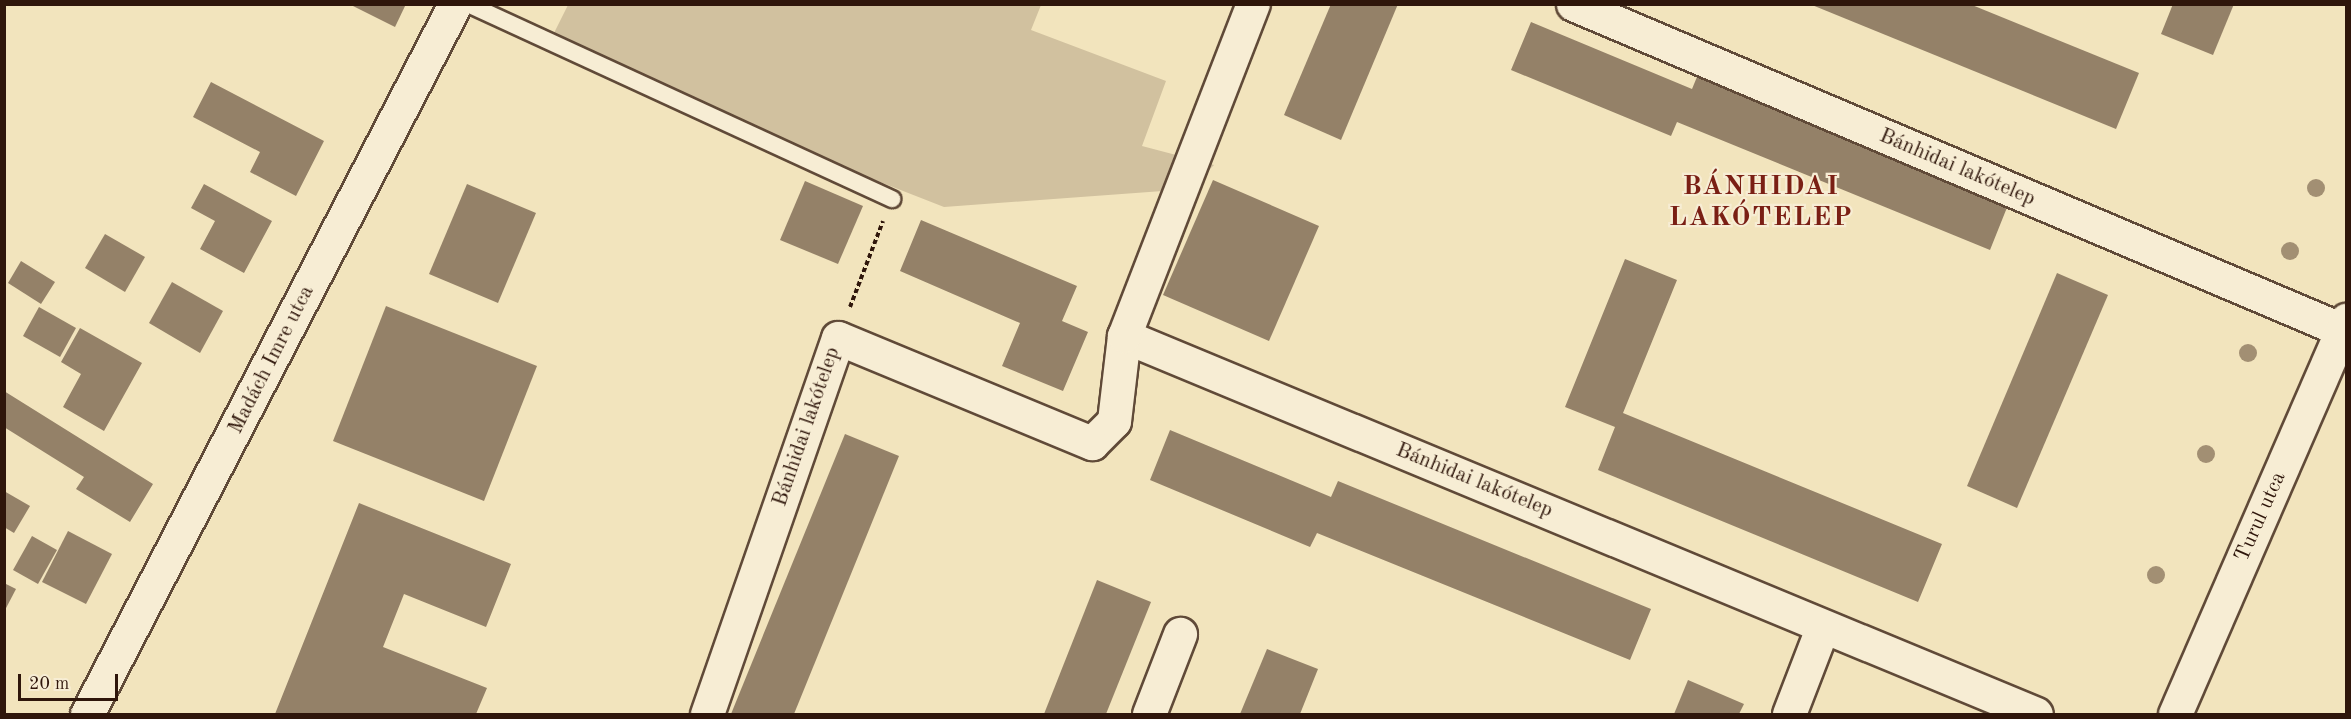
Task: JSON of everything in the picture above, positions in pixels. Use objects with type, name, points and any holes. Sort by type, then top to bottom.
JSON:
[{"type":"street","name":"Madách Imre utca","points":[[87,714],[455,4]]},
{"type":"street","name":"Bánhidai lakótelep","points":[[706,714],[838,338],[1092,443],[1114,422],[1124,336],[1253,4]]},
{"type":"street","name":"Bánhidai lakótelep","points":[[1573,4],[2344,325]]},
{"type":"street","name":"Turul utca","points":[[2175,714],[2344,325]]},
{"type":"street","name":"Bánhidai lakótelep","points":[[1124,336],[2036,714]]},
{"type":"street","points":[[1789,714],[1823,626]]},
{"type":"street","points":[[1149,714],[1180,634]]},
{"type":"lane","points":[[468,4],[892,199]]},
{"type":"path","points":[[838,338],[892,199]]},
{"type":"shaded area","points":[[568,5],[1041,5],[1031,30],[1166,81],[1142,146],[1214,165],[1190,189],[944,207],[545,51]]},
{"type":"building","points":[[349,4],[406,4],[395,27]]},
{"type":"building","points":[[1331,4],[1398,4],[1341,140],[1284,115]]},
{"type":"building","points":[[2173,4],[2234,4],[2213,55],[2161,34]]},
{"type":"building","points":[[1812,5],[1972,5],[2139,73],[2116,129]]},
{"type":"building","points":[[1531,22],[1692,89],[1699,72],[2010,200],[1990,250],[1677,122],[1671,136],[1511,70]]},
{"type":"building","points":[[211,82],[324,141],[296,196],[250,172],[260,152],[193,117]]},
{"type":"building","points":[[1213,180],[1319,226],[1269,341],[1163,295]]},
{"type":"building","points":[[805,181],[863,206],[838,264],[780,240]]},
{"type":"building","points":[[204,184],[272,221],[244,273],[200,249],[215,221],[191,208]]},
{"type":"building","points":[[467,184],[536,213],[498,303],[429,274]]},
{"type":"building","points":[[921,220],[1077,286],[1062,321],[1088,332],[1063,391],[1002,366],[1020,323],[900,271]]},
{"type":"building","points":[[105,234],[145,257],[125,292],[85,268]]},
{"type":"building","points":[[1625,259],[1677,280],[1623,413],[1942,544],[1918,602],[1598,470],[1615,427],[1565,407]]},
{"type":"building","points":[[21,261],[55,282],[41,304],[8,283]]},
{"type":"building","points":[[2057,273],[2108,295],[2017,508],[1967,486]]},
{"type":"building","points":[[172,282],[223,311],[200,353],[149,323]]},
{"type":"building","points":[[386,306],[537,366],[484,501],[333,441]]},
{"type":"building","points":[[39,307],[76,328],[60,357],[23,336]]},
{"type":"building","points":[[80,328],[142,363],[104,431],[63,407],[81,374],[61,362]]},
{"type":"building","points":[[4,391],[153,484],[130,522],[76,489],[84,477],[4,427]]},
{"type":"building","points":[[1170,430],[1331,497],[1338,481],[1651,609],[1630,660],[1317,533],[1310,547],[1150,480]]},
{"type":"building","points":[[845,434],[899,456],[794,714],[731,714]]},
{"type":"building","points":[[4,491],[30,506],[14,533],[4,527]]},
{"type":"building","points":[[359,503],[511,564],[486,627],[404,594],[383,647],[487,688],[476,714],[275,714]]},
{"type":"building","points":[[68,531],[112,554],[86,604],[42,582]]},
{"type":"building","points":[[32,536],[57,550],[38,584],[13,570]]},
{"type":"building","points":[[1097,580],[1151,602],[1106,714],[1044,714]]},
{"type":"building","points":[[4,583],[16,589],[4,612]]},
{"type":"building","points":[[1267,649],[1318,669],[1300,714],[1240,714]]},
{"type":"building","points":[[1688,680],[1744,704],[1739,714],[1674,714]]},
{"type":"district","name":"BÁNHIDAI LAKÓTELEP","points":[[1761,202]]}]
